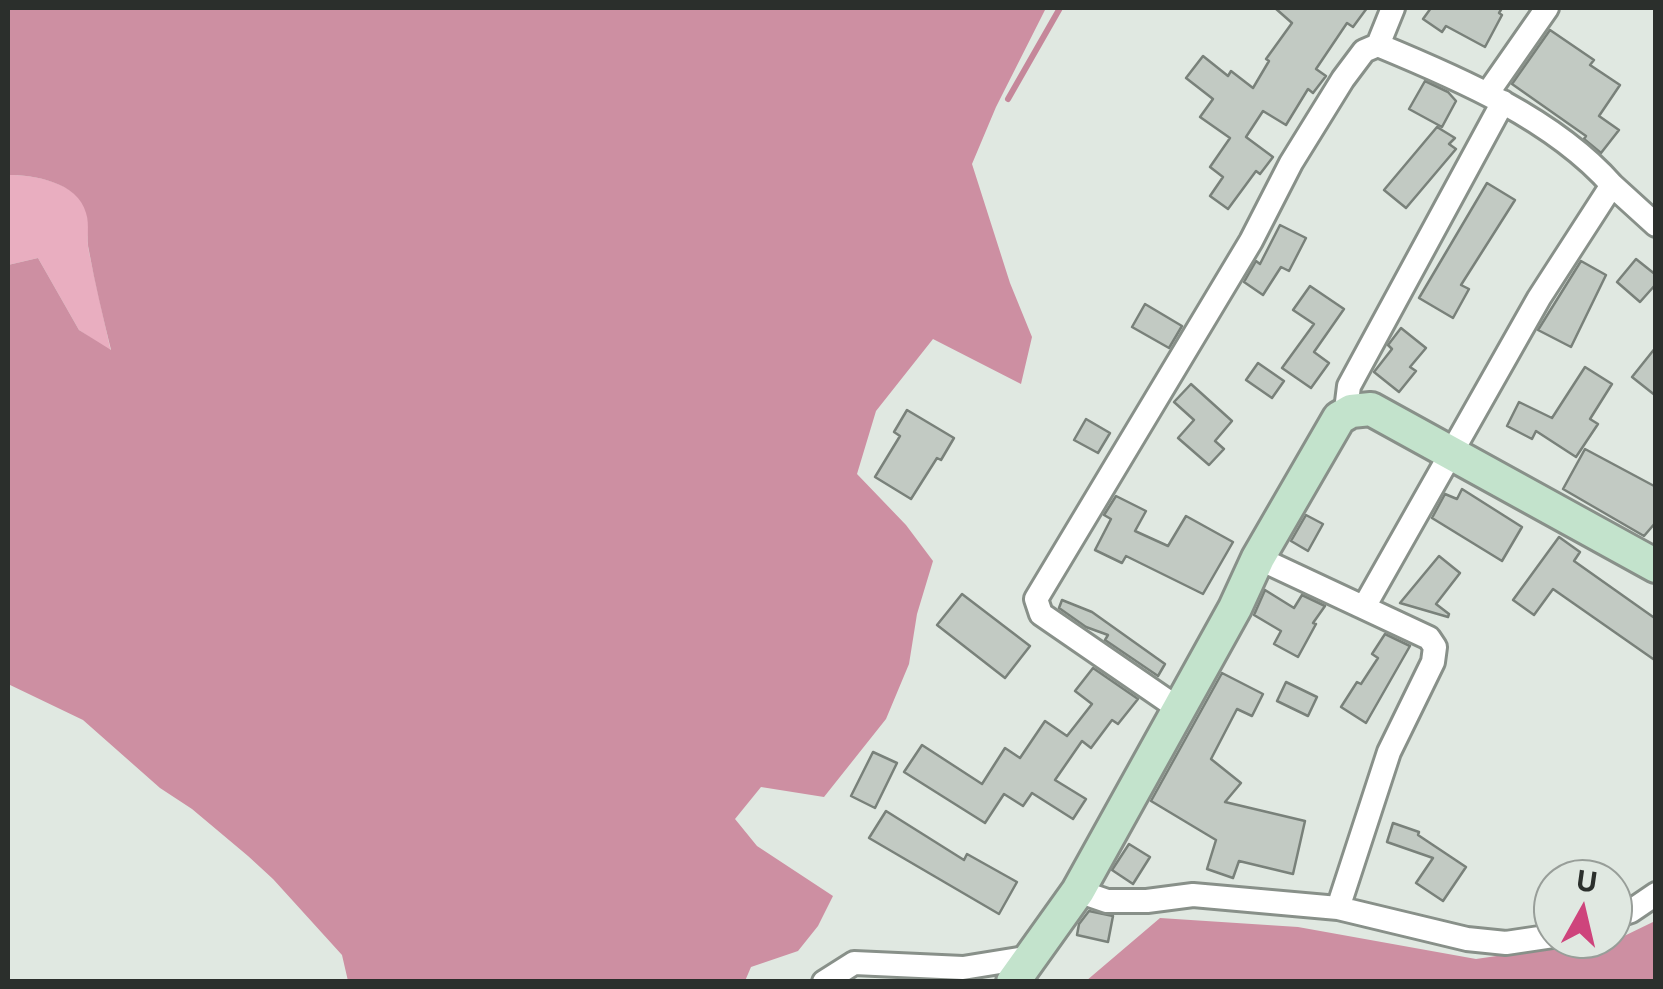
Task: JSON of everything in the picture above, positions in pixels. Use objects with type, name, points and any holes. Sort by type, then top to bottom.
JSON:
[{"type":"main road","points":[[1022,969],[1078,891],[1235,608],[1258,558],[1334,425],[1351,411],[1371,409],[1656,566]]},
{"type":"street","points":[[1179,709],[1041,614],[1036,599],[1251,241],[1291,163],[1343,79],[1364,51],[1378,45],[1393,8]]},
{"type":"street","points":[[1351,411],[1347,402],[1349,386],[1495,98],[1547,8]]},
{"type":"street","points":[[1378,45],[1495,98],[1593,164],[1656,224]]},
{"type":"street","points":[[1364,607],[1539,298],[1612,186]]},
{"type":"street","points":[[1258,558],[1430,638],[1435,647],[1389,752],[1338,908]]},
{"type":"street","points":[[1078,891],[1107,901],[1148,901],[1193,894],[1338,908],[1467,939],[1506,943],[1533,939]]},
{"type":"street","points":[[1633,911],[1656,894]]},
{"type":"street","points":[[824,982],[854,963],[1022,969]]},
{"type":"shaded area","points":[[8,8],[1046,8],[972,164],[1010,283],[1032,337],[1021,384],[933,339],[876,411],[857,474],[906,525],[933,561],[917,614],[909,664],[886,719],[824,797],[761,787],[735,819],[757,846],[833,896],[818,926],[798,951],[751,967],[745,981],[348,981],[342,955],[248,856],[160,788],[83,720],[8,684],[8,265],[38,258],[79,330],[111,350],[81,202],[54,182],[8,175]]},
{"type":"shaded area","points":[[8,175],[54,182],[82,202],[111,352],[79,330],[38,258],[8,265]]},
{"type":"shaded area","points":[[1160,918],[1298,927],[1476,959],[1533,951],[1533,959],[1633,959],[1633,932],[1655,921],[1655,981],[1086,981]]},
{"type":"building","points":[[1275,8],[1367,8],[1353,27],[1347,23],[1316,69],[1326,76],[1313,93],[1308,89],[1286,125],[1263,111],[1246,137],[1273,157],[1260,174],[1256,171],[1228,209],[1210,196],[1223,177],[1210,167],[1230,138],[1200,117],[1213,99],[1186,78],[1203,56],[1228,76],[1231,71],[1253,88],[1269,61],[1266,59],[1292,23]]},
{"type":"building","points":[[1431,8],[1502,8],[1502,15],[1485,47],[1446,26],[1442,32],[1423,19]]},
{"type":"building","points":[[1550,30],[1594,60],[1590,65],[1620,85],[1599,116],[1619,130],[1601,153],[1584,139],[1586,136],[1512,84]]},
{"type":"building","points":[[1425,81],[1448,92],[1456,101],[1442,127],[1409,109]]},
{"type":"building","points":[[1437,127],[1455,138],[1449,144],[1456,149],[1406,208],[1384,190]]},
{"type":"building","points":[[1487,183],[1515,200],[1461,285],[1469,289],[1453,318],[1419,298]]},
{"type":"building","points":[[1280,225],[1306,238],[1289,271],[1281,267],[1263,295],[1244,282],[1256,261],[1260,264]]},
{"type":"building","points":[[1636,259],[1656,275],[1656,284],[1640,302],[1617,282]]},
{"type":"building","points":[[1581,261],[1606,275],[1571,347],[1538,330]]},
{"type":"building","points":[[1310,286],[1344,309],[1314,352],[1329,363],[1311,388],[1282,368],[1314,324],[1293,310]]},
{"type":"building","points":[[1145,304],[1182,326],[1169,348],[1132,327]]},
{"type":"building","points":[[1401,328],[1426,348],[1410,367],[1416,371],[1399,392],[1374,372],[1392,349],[1388,345]]},
{"type":"building","points":[[1656,347],[1656,396],[1632,377]]},
{"type":"building","points":[[1258,363],[1284,381],[1272,398],[1246,380]]},
{"type":"building","points":[[1585,367],[1612,384],[1590,419],[1598,424],[1576,457],[1536,431],[1532,439],[1507,426],[1519,402],[1552,418]]},
{"type":"building","points":[[1191,384],[1232,421],[1215,441],[1224,449],[1209,465],[1178,438],[1194,420],[1174,402]]},
{"type":"building","points":[[907,410],[954,438],[911,499],[875,477],[900,436],[894,432]]},
{"type":"building","points":[[1086,419],[1110,433],[1098,453],[1074,440]]},
{"type":"building","points":[[1585,449],[1656,487],[1656,522],[1644,536],[1563,489]]},
{"type":"building","points":[[1462,489],[1522,527],[1502,561],[1432,518],[1445,494],[1457,499]]},
{"type":"building","points":[[1116,496],[1146,511],[1135,531],[1168,546],[1186,516],[1233,542],[1203,594],[1126,556],[1122,563],[1095,550],[1111,519],[1104,515]]},
{"type":"building","points":[[1306,515],[1323,524],[1308,551],[1291,541]]},
{"type":"building","points":[[1559,537],[1580,552],[1574,561],[1656,619],[1656,661],[1553,589],[1534,615],[1513,600]]},
{"type":"building","points":[[1439,556],[1460,573],[1436,604],[1448,617],[1400,603]]},
{"type":"building","points":[[1265,590],[1294,608],[1302,595],[1325,606],[1298,657],[1274,644],[1281,631],[1254,615]]},
{"type":"building","points":[[962,594],[1030,646],[1005,678],[937,625]]},
{"type":"building","points":[[1062,600],[1092,612],[1165,664],[1158,676],[1105,640],[1108,635],[1086,627],[1059,608]]},
{"type":"building","points":[[1385,634],[1410,646],[1366,723],[1341,707],[1378,658],[1372,654]]},
{"type":"building","points":[[1093,668],[1138,699],[1118,724],[1112,720],[1091,748],[1082,741],[1055,780],[1086,799],[1073,819],[1032,793],[1023,806],[1004,794],[985,823],[904,772],[922,745],[982,784],[1005,748],[1020,758],[1045,721],[1067,736],[1092,704],[1075,691]]},
{"type":"building","points":[[1222,673],[1263,694],[1252,716],[1237,709],[1211,759],[1241,783],[1225,802],[1305,821],[1293,874],[1239,861],[1233,878],[1207,869],[1216,840],[1151,801]]},
{"type":"building","points":[[1286,682],[1317,697],[1308,716],[1277,701]]},
{"type":"building","points":[[873,752],[897,763],[875,808],[851,796]]},
{"type":"building","points":[[886,811],[964,860],[967,854],[1017,882],[999,914],[869,838]]},
{"type":"building","points":[[1393,823],[1419,832],[1418,835],[1466,867],[1443,901],[1416,883],[1433,858],[1387,842]]},
{"type":"building","points":[[1129,844],[1150,857],[1133,884],[1112,870]]},
{"type":"building","points":[[1089,911],[1113,916],[1108,942],[1077,935],[1079,924]]},
{"type":"waterway","points":[[1008,99],[1060,8]]}]
